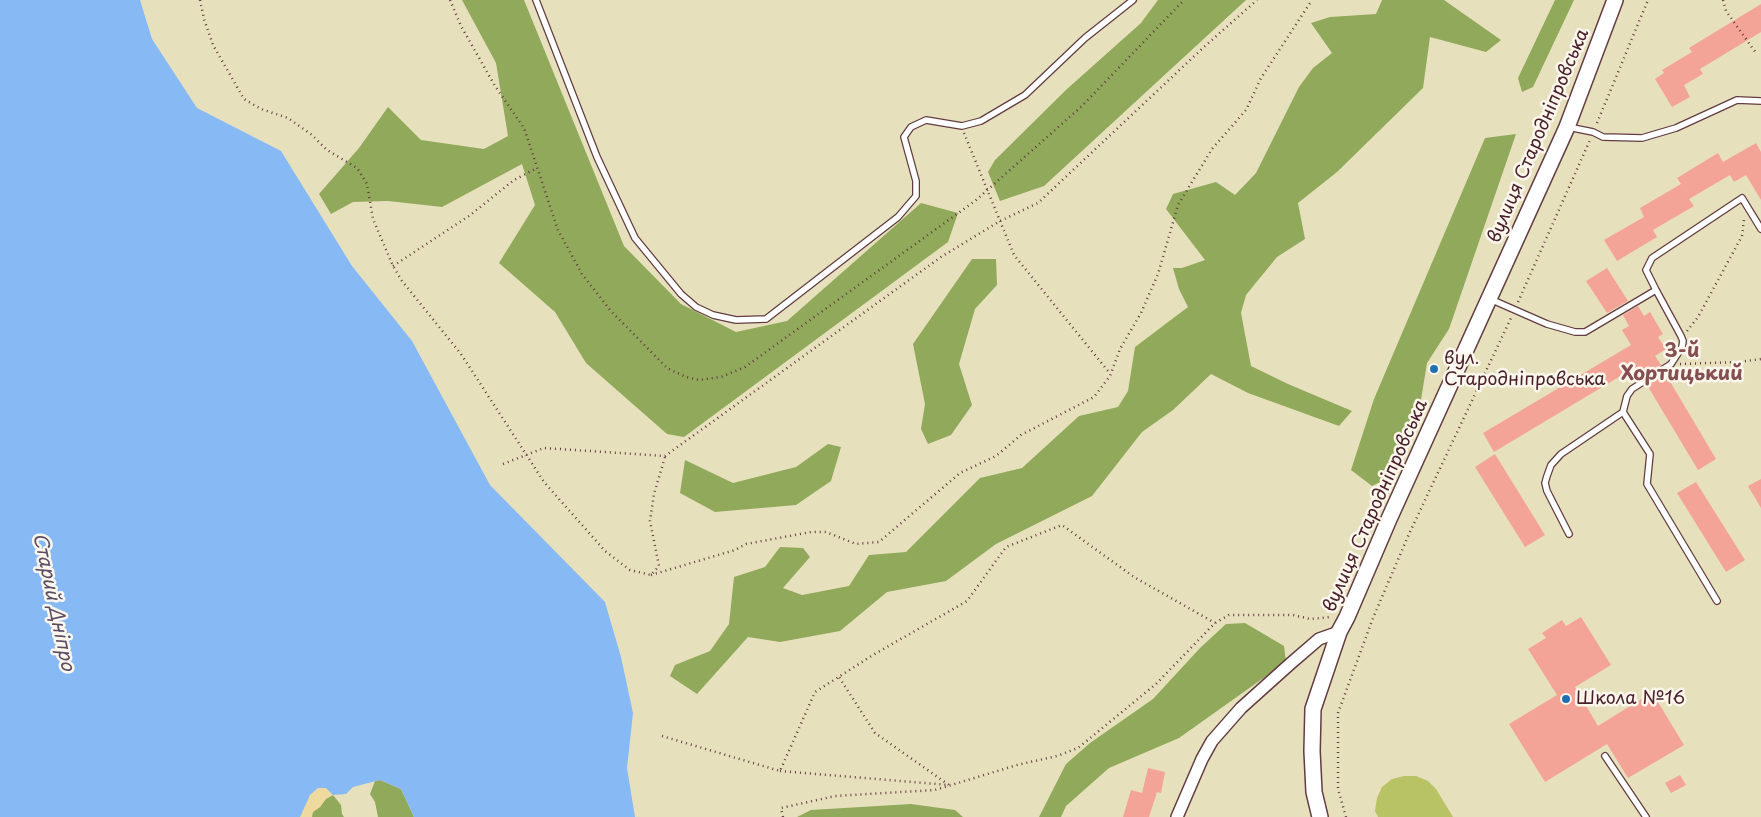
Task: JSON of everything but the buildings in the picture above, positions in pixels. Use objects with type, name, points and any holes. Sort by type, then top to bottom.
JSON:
[{"type":"street","name":"вулиця Стародніпровська","points":[[1320,817],[1314,792],[1312,751],[1314,709],[1339,632],[1348,616],[1389,519],[1567,127],[1615,0]]},
{"type":"street","points":[[1177,817],[1202,759],[1212,741],[1241,708],[1319,639],[1339,632]]},
{"type":"lane","points":[[536,0],[597,157],[635,238],[681,294],[696,307],[713,315],[736,320],[766,319],[898,217],[916,196],[916,181],[904,137],[911,127],[926,120],[962,126],[981,121],[1025,95],[1085,38],[1133,0]]},
{"type":"lane","points":[[1567,127],[1593,132],[1603,137],[1642,138],[1676,128],[1737,100],[1761,101]]},
{"type":"lane","points":[[1569,534],[1547,491],[1545,483],[1546,476],[1552,465],[1561,454],[1623,412],[1627,396],[1632,389],[1670,364],[1682,347],[1683,341],[1681,336],[1646,270],[1652,258],[1742,198],[1761,229]]},
{"type":"lane","points":[[1490,299],[1565,330],[1585,332],[1656,290]]},
{"type":"lane","points":[[1623,412],[1650,454],[1647,484],[1717,601]]},
{"type":"lane","points":[[1605,756],[1646,817]]},
{"type":"path","points":[[200,0],[213,45],[244,99],[261,110],[288,118],[312,135],[326,150],[357,168],[367,184],[374,219],[393,266],[461,354],[544,482],[606,551],[630,570],[651,575],[734,550],[746,544],[811,532],[826,532],[856,544],[879,542],[960,473],[996,456],[1021,435],[1094,397],[1110,376],[1120,349],[1140,313],[1158,274],[1178,205],[1212,149],[1246,110],[1261,78],[1312,0]]},
{"type":"path","points":[[450,0],[461,26],[495,86],[524,128],[558,230],[588,282],[610,310],[667,368],[686,377],[699,380],[721,377],[745,368],[970,205],[1082,106],[1184,0]]},
{"type":"path","points":[[651,575],[659,566],[650,521],[654,494],[665,456],[941,257],[1000,221],[1038,203],[1204,46],[1257,0]]},
{"type":"path","points":[[1346,817],[1338,789],[1338,713],[1380,601],[1409,534],[1515,310],[1593,132],[1648,0]]},
{"type":"path","points":[[1723,0],[1726,11],[1756,53]]},
{"type":"path","points":[[962,126],[1014,255],[1108,371]]},
{"type":"path","points":[[393,266],[469,216],[514,180],[537,168]]},
{"type":"path","points":[[1681,336],[1698,317],[1742,236],[1744,219],[1742,198]]},
{"type":"path","points":[[1670,364],[1739,362],[1761,359]]},
{"type":"path","points":[[503,464],[544,448],[665,456]]},
{"type":"path","points":[[780,771],[815,692],[873,655],[968,602],[1006,547],[1062,525],[1134,577],[1215,623]]},
{"type":"path","points":[[783,817],[781,808],[834,796],[935,790],[1017,764],[1057,756],[1078,748],[1156,684],[1215,623],[1229,615],[1294,615],[1310,619],[1348,616]]},
{"type":"path","points":[[839,677],[876,733],[949,785]]},
{"type":"path","points":[[662,736],[780,771],[949,785]]},
{"type":"green space","points":[[462,0],[524,0],[624,246],[681,304],[736,332],[787,321],[921,203],[958,213],[948,242],[684,437],[667,434],[586,363],[555,312],[499,263],[535,205],[522,164],[442,207],[388,201],[353,202],[331,214],[319,194],[359,148],[388,107],[421,140],[484,149],[508,136],[496,63]]},
{"type":"green space","points":[[1158,0],[1246,0],[1044,186],[1000,201],[988,172],[995,160],[1067,89],[1141,23]]},
{"type":"green space","points":[[1382,0],[1444,0],[1501,40],[1486,52],[1430,37],[1423,88],[1337,172],[1298,203],[1305,239],[1277,257],[1246,295],[1241,313],[1251,366],[1352,411],[1339,426],[1248,393],[1211,374],[1173,410],[1142,432],[1092,496],[996,544],[946,581],[887,592],[840,631],[780,642],[748,637],[697,694],[670,676],[675,665],[710,651],[729,624],[734,577],[765,567],[780,547],[803,548],[810,557],[783,588],[802,595],[849,586],[869,555],[906,552],[980,478],[1022,468],[1079,416],[1118,407],[1128,391],[1135,347],[1188,307],[1179,289],[1173,268],[1182,268],[1205,260],[1166,209],[1173,194],[1216,182],[1235,195],[1256,173],[1299,87],[1313,68],[1332,53],[1311,23],[1330,17],[1376,14]]},
{"type":"green space","points":[[1555,0],[1574,0],[1533,87],[1522,92],[1518,78]]},
{"type":"green space","points":[[1516,134],[1449,329],[1427,363],[1419,412],[1389,478],[1372,486],[1351,470],[1374,399],[1485,138]]},
{"type":"green space","points":[[972,259],[996,259],[997,285],[975,309],[959,364],[972,405],[951,435],[928,444],[921,429],[925,404],[913,344]]},
{"type":"green space","points":[[828,444],[841,447],[831,481],[796,505],[715,512],[680,493],[685,460],[733,483],[796,467]]},
{"type":"green space","points":[[1245,623],[1284,646],[1286,662],[1179,738],[1109,768],[1066,806],[1061,817],[1039,817],[1066,764],[1090,743],[1153,699],[1200,648],[1226,624]]},
{"type":"green space","points":[[1416,776],[1428,781],[1436,789],[1453,817],[1378,817],[1375,811],[1377,798],[1382,787],[1392,779]]},
{"type":"green space","points":[[380,780],[401,789],[414,817],[378,817],[375,802],[370,794],[375,781]]},
{"type":"green space","points":[[333,795],[341,805],[344,817],[312,817],[312,812],[320,807],[325,799]]},
{"type":"green space","points":[[911,804],[955,810],[963,817],[797,817],[811,810]]},
{"type":"sand","points":[[318,788],[326,788],[333,795],[313,812],[312,817],[300,817],[310,795]]},
{"type":"water","name":"Старий Дніпро","points":[[0,0],[140,0],[152,39],[197,108],[281,151],[352,266],[412,341],[490,485],[605,602],[621,657],[633,713],[627,768],[635,817],[414,817],[401,789],[380,780],[353,787],[346,794],[333,795],[326,788],[318,788],[310,795],[300,817],[0,817]]},
{"type":"place","name":"вул. Стародніпровська","points":[[1434,369]]},
{"type":"place","name":"Школа №16","points":[[1566,699]]},
{"type":"district","name":"3-й Хортицький","points":[[1682,362]]}]
